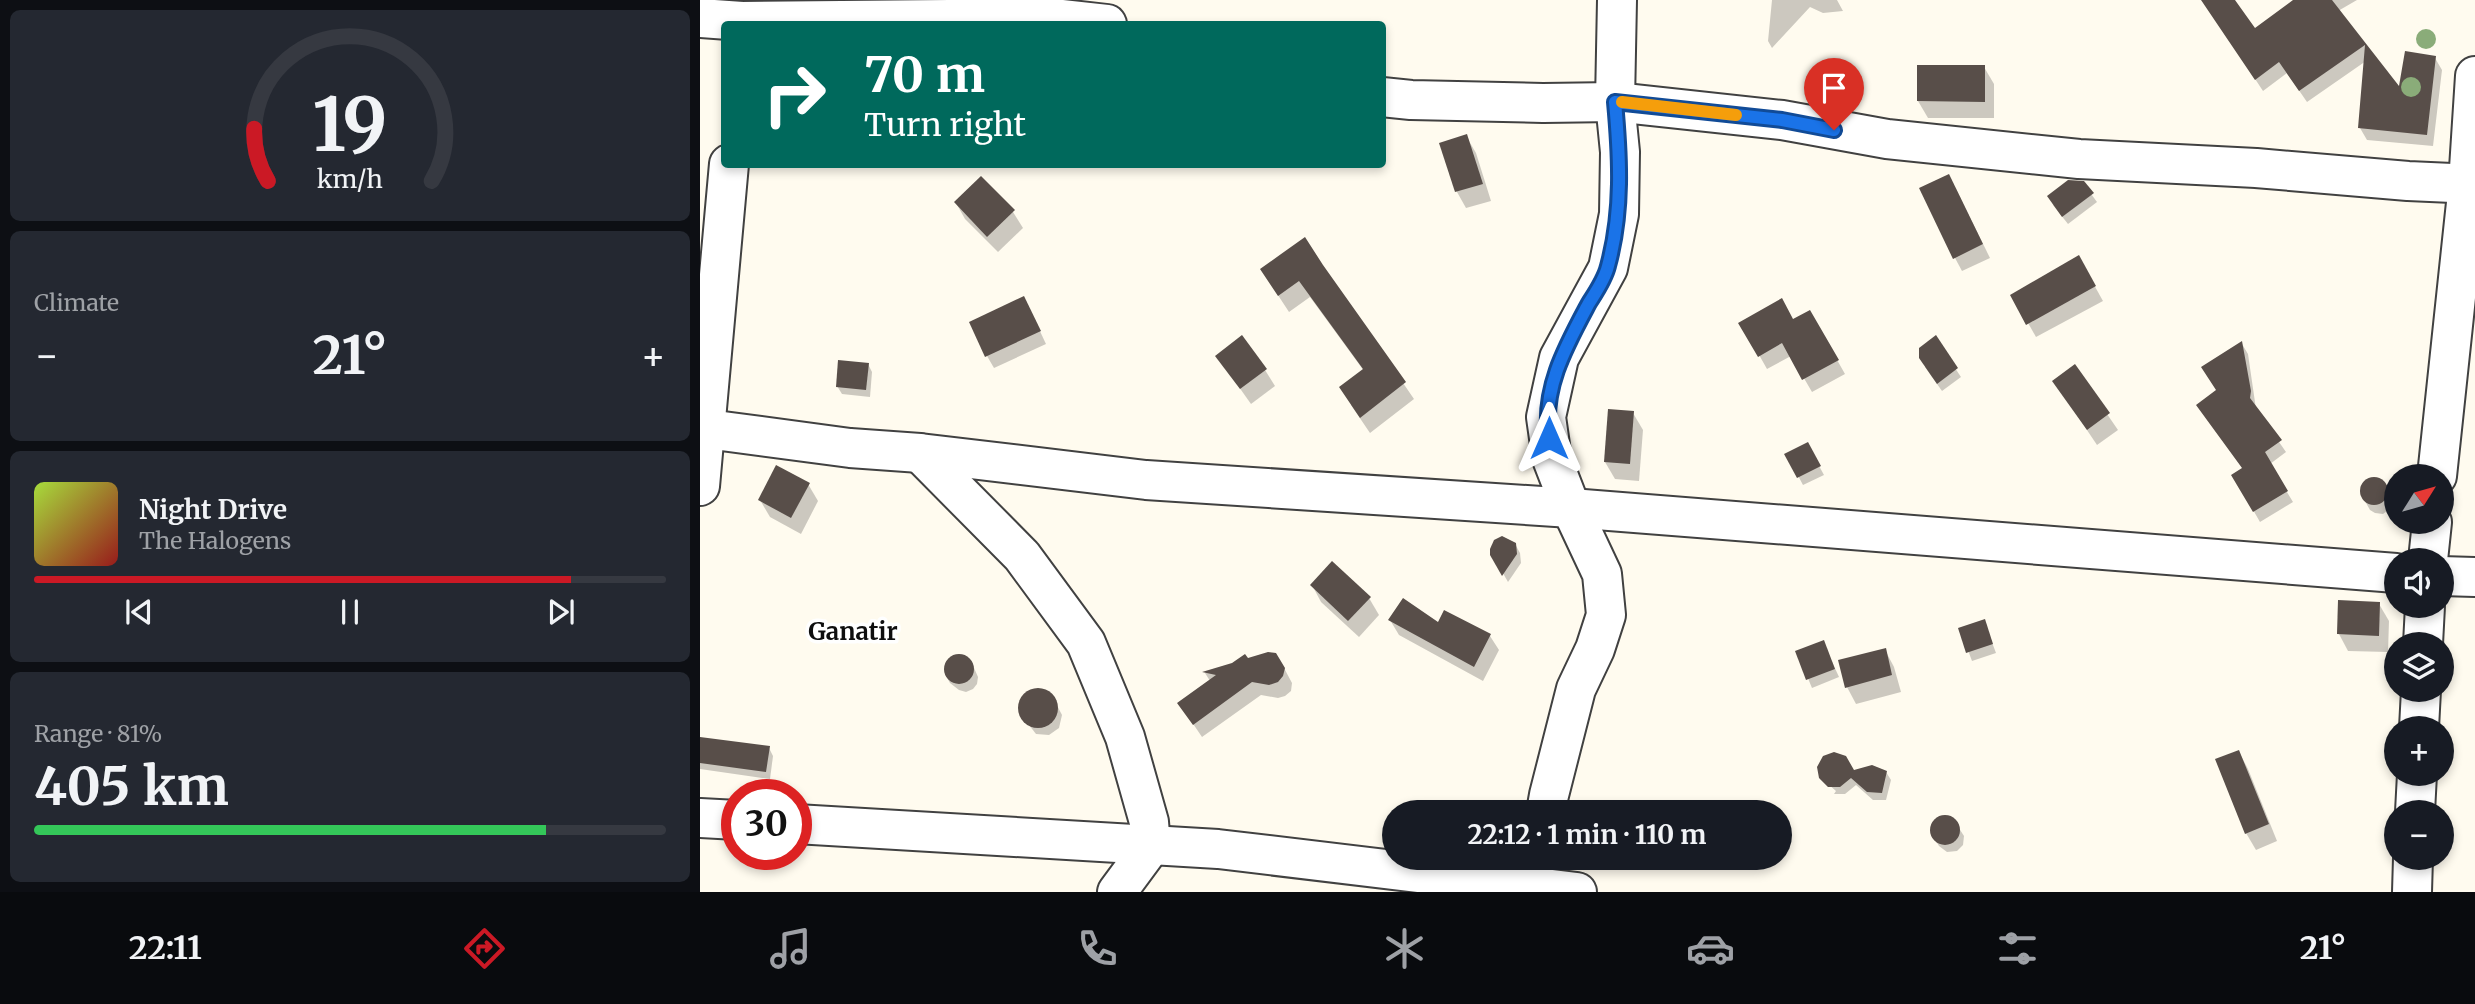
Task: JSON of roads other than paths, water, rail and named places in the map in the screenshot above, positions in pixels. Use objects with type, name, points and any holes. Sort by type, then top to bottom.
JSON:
[{"type":"street","points":[[1548,800],[1576,689],[1595,649],[1606,615],[1602,574],[1571,508],[1552,459],[1546,417],[1559,358],[1608,268],[1619,214],[1620,152],[1615,102],[1617,0]]},
{"type":"street","points":[[700,18],[742,15],[1053,18],[1080,21]]},
{"type":"street","points":[[2438,464],[2471,184],[2475,76]]},
{"type":"street","points":[[1386,97],[1531,103],[1615,102],[1782,120],[1886,139],[2054,156],[2471,184]]},
{"type":"street","points":[[700,486],[703,429],[729,168]]},
{"type":"street","points":[[703,429],[1146,480],[1571,508],[2384,572]]},
{"type":"street","points":[[920,453],[1022,556],[1086,643],[1125,737],[1149,822],[1151,846],[1117,892]]},
{"type":"street","points":[[2454,576],[2475,577]]},
{"type":"street","points":[[700,818],[721,819]]},
{"type":"street","points":[[812,825],[1218,849],[1538,879],[1577,892]]},
{"type":"street","points":[[2412,892],[2413,870]]},
{"type":"district","name":"Ganatir","points":[[853,631]]}]
